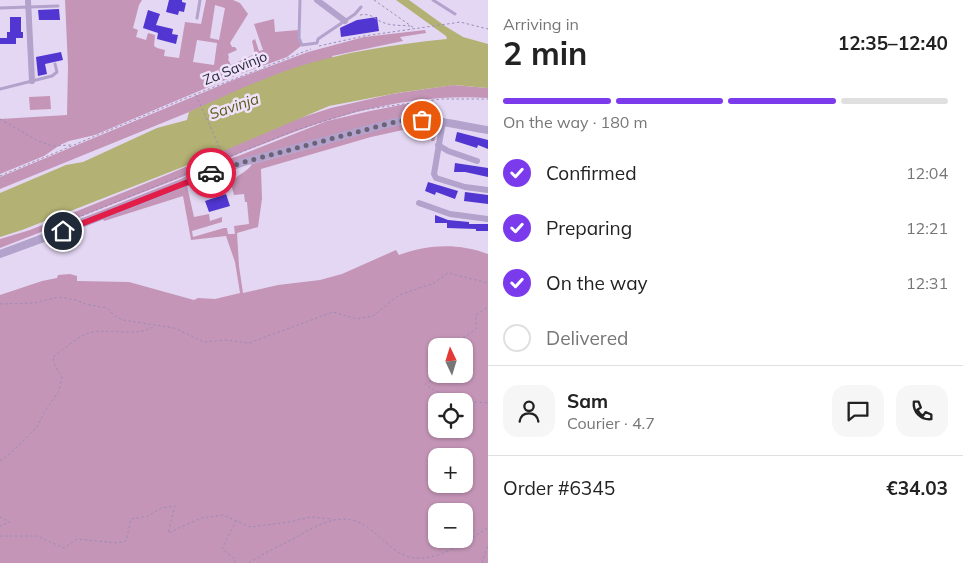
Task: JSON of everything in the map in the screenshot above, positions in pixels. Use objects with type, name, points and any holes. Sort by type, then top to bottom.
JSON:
[{"type":"street","points":[[317,0],[345,21]]},
{"type":"street","points":[[28,3],[32,81]]},
{"type":"street","points":[[0,254],[244,162],[406,120],[442,122],[488,130]]},
{"type":"street","points":[[442,122],[434,174],[436,178],[464,187],[488,190]]},
{"type":"street","points":[[438,145],[448,151],[477,162]]},
{"type":"street","points":[[419,202],[450,214],[488,219]]},
{"type":"lane","points":[[196,18],[200,0]]},
{"type":"lane","points":[[300,0],[300,43],[305,46],[317,43],[318,39],[362,7]]},
{"type":"lane","points":[[434,0],[455,14]]},
{"type":"lane","points":[[0,8],[28,3],[58,6]]},
{"type":"lane","points":[[0,89],[56,74],[55,64]]},
{"type":"path","points":[[374,0],[414,29]]},
{"type":"path","points":[[361,15],[368,14],[381,22],[393,25],[410,26]]},
{"type":"path","name":"Za Savinjo","points":[[0,176],[270,64],[341,40],[460,22],[488,29]]},
{"type":"path","points":[[289,57],[317,43]]},
{"type":"path","points":[[196,94],[224,158]]},
{"type":"path","points":[[46,230],[296,130],[360,110],[441,99],[488,99]]},
{"type":"path","points":[[406,120],[414,103]]},
{"type":"path","points":[[0,119],[38,141],[52,146],[75,144]]},
{"type":"path","points":[[0,304],[34,303],[58,297],[67,298],[107,308],[116,317],[123,320],[174,328],[204,342],[225,340],[249,344],[333,312],[357,319],[372,316],[399,295],[434,283],[448,272],[488,283]]},
{"type":"path","points":[[462,338],[476,329],[476,315],[488,307]]},
{"type":"path","points":[[0,461],[11,453],[37,427],[45,411],[60,391],[62,377],[55,366],[53,357],[88,333],[107,330],[143,331],[151,329],[156,324]]},
{"type":"path","points":[[428,382],[425,384],[439,394],[460,400],[488,403]]},
{"type":"path","points":[[0,536],[37,536],[64,548],[77,539],[117,543],[126,542],[131,519],[148,516],[161,508],[175,506],[168,533],[202,518],[224,515],[250,527],[312,517],[356,520],[368,527],[396,550],[414,558],[433,556],[446,552],[488,528]]},
{"type":"path","points":[[0,517],[10,522],[0,526]]},
{"type":"path","points":[[250,563],[260,555],[313,527],[333,519]]},
{"type":"path","points":[[234,563],[235,559],[222,550],[236,520]]},
{"type":"path","points":[[482,563],[488,544]]},
{"type":"shaded area","points":[[65,0],[142,0],[133,28],[138,30],[136,37],[146,40],[148,33],[155,35],[154,46],[165,50],[164,56],[179,58],[185,22],[201,24],[206,0],[233,0],[240,3],[248,14],[230,43],[237,50],[228,54],[231,65],[255,54],[252,41],[255,39],[259,51],[263,50],[254,24],[274,19],[275,32],[298,30],[301,46],[287,57],[237,75],[95,135],[69,141],[44,156],[0,174],[0,119],[67,115],[68,66]],"holes":[[[215,5],[225,8],[219,40],[210,38]],[[197,40],[217,43],[214,65],[193,62]]]},
{"type":"shaded area","points":[[425,30],[426,33],[400,37],[403,41],[332,56],[333,58],[226,97],[0,189],[0,177],[231,81],[308,52],[364,37]]},
{"type":"shaded area","points":[[453,85],[488,88],[488,98],[460,97],[405,102],[378,107],[328,121],[411,103],[401,119],[316,141],[12,246],[190,174],[0,248],[0,239],[30,230],[169,174],[294,120],[331,108],[392,94]],"holes":[[[326,121],[226,160],[237,154]]]},
{"type":"shaded area","points":[[50,96],[51,109],[30,110],[29,97]]},
{"type":"shaded area","points":[[421,122],[437,123],[439,125],[434,141],[431,141],[435,125],[412,128],[371,137],[261,169],[262,199],[258,227],[237,233],[239,266],[243,293],[278,285],[320,280],[342,274],[396,250],[399,255],[410,251],[444,246],[477,250],[488,254],[488,563],[0,563],[0,295],[57,278],[58,275],[70,274],[77,276],[77,281],[129,282],[194,300],[198,298],[215,299],[240,293],[235,262],[226,236],[191,240],[183,196],[104,221],[103,219],[187,186],[194,217],[209,214],[210,221],[222,217],[222,222],[192,231],[193,237],[224,228],[227,228],[228,234],[235,234],[234,226],[249,224],[247,202],[245,202],[244,194],[234,195],[231,184],[235,178],[252,164],[389,127]]},
{"type":"water","name":"Savinja","points":[[396,0],[409,0],[463,37],[488,44],[488,88],[454,85],[397,93],[329,106],[221,152],[0,237],[0,193],[66,165],[83,162],[157,128],[187,120],[189,112],[254,83],[294,68],[331,57],[370,49],[447,39],[446,36]]},
{"type":"building","points":[[169,0],[182,0],[182,2],[186,3],[184,12],[179,11],[178,15],[166,12]]},
{"type":"building","points":[[59,9],[60,20],[39,20],[38,10]]},
{"type":"building","points":[[148,10],[160,14],[156,25],[173,29],[172,34],[178,35],[176,44],[157,39],[158,33],[143,28]]},
{"type":"building","points":[[10,17],[21,17],[23,38],[16,38],[16,44],[0,44],[0,38],[7,38],[7,32],[10,32]]},
{"type":"building","points":[[377,17],[379,31],[341,37],[340,28],[357,20]]},
{"type":"building","points":[[61,52],[63,60],[45,64],[47,74],[38,76],[36,57]]},
{"type":"building","points":[[457,132],[488,140],[488,149],[478,145],[477,148],[455,141]]},
{"type":"building","points":[[455,163],[488,168],[488,177],[465,172],[454,172]]},
{"type":"building","points":[[428,182],[458,191],[455,199],[436,192],[435,195],[425,191]]},
{"type":"building","points":[[465,192],[488,195],[488,204],[464,201]]},
{"type":"building","points":[[226,194],[230,206],[209,212],[205,201]]},
{"type":"building","points":[[435,215],[448,220],[469,222],[469,224],[488,224],[488,231],[447,228],[447,223],[435,223]]},
{"type":"way so far","points":[[211,173],[244,162],[391,123],[406,120],[422,120]]},
{"type":"route","points":[[63,231],[211,173]]}]
